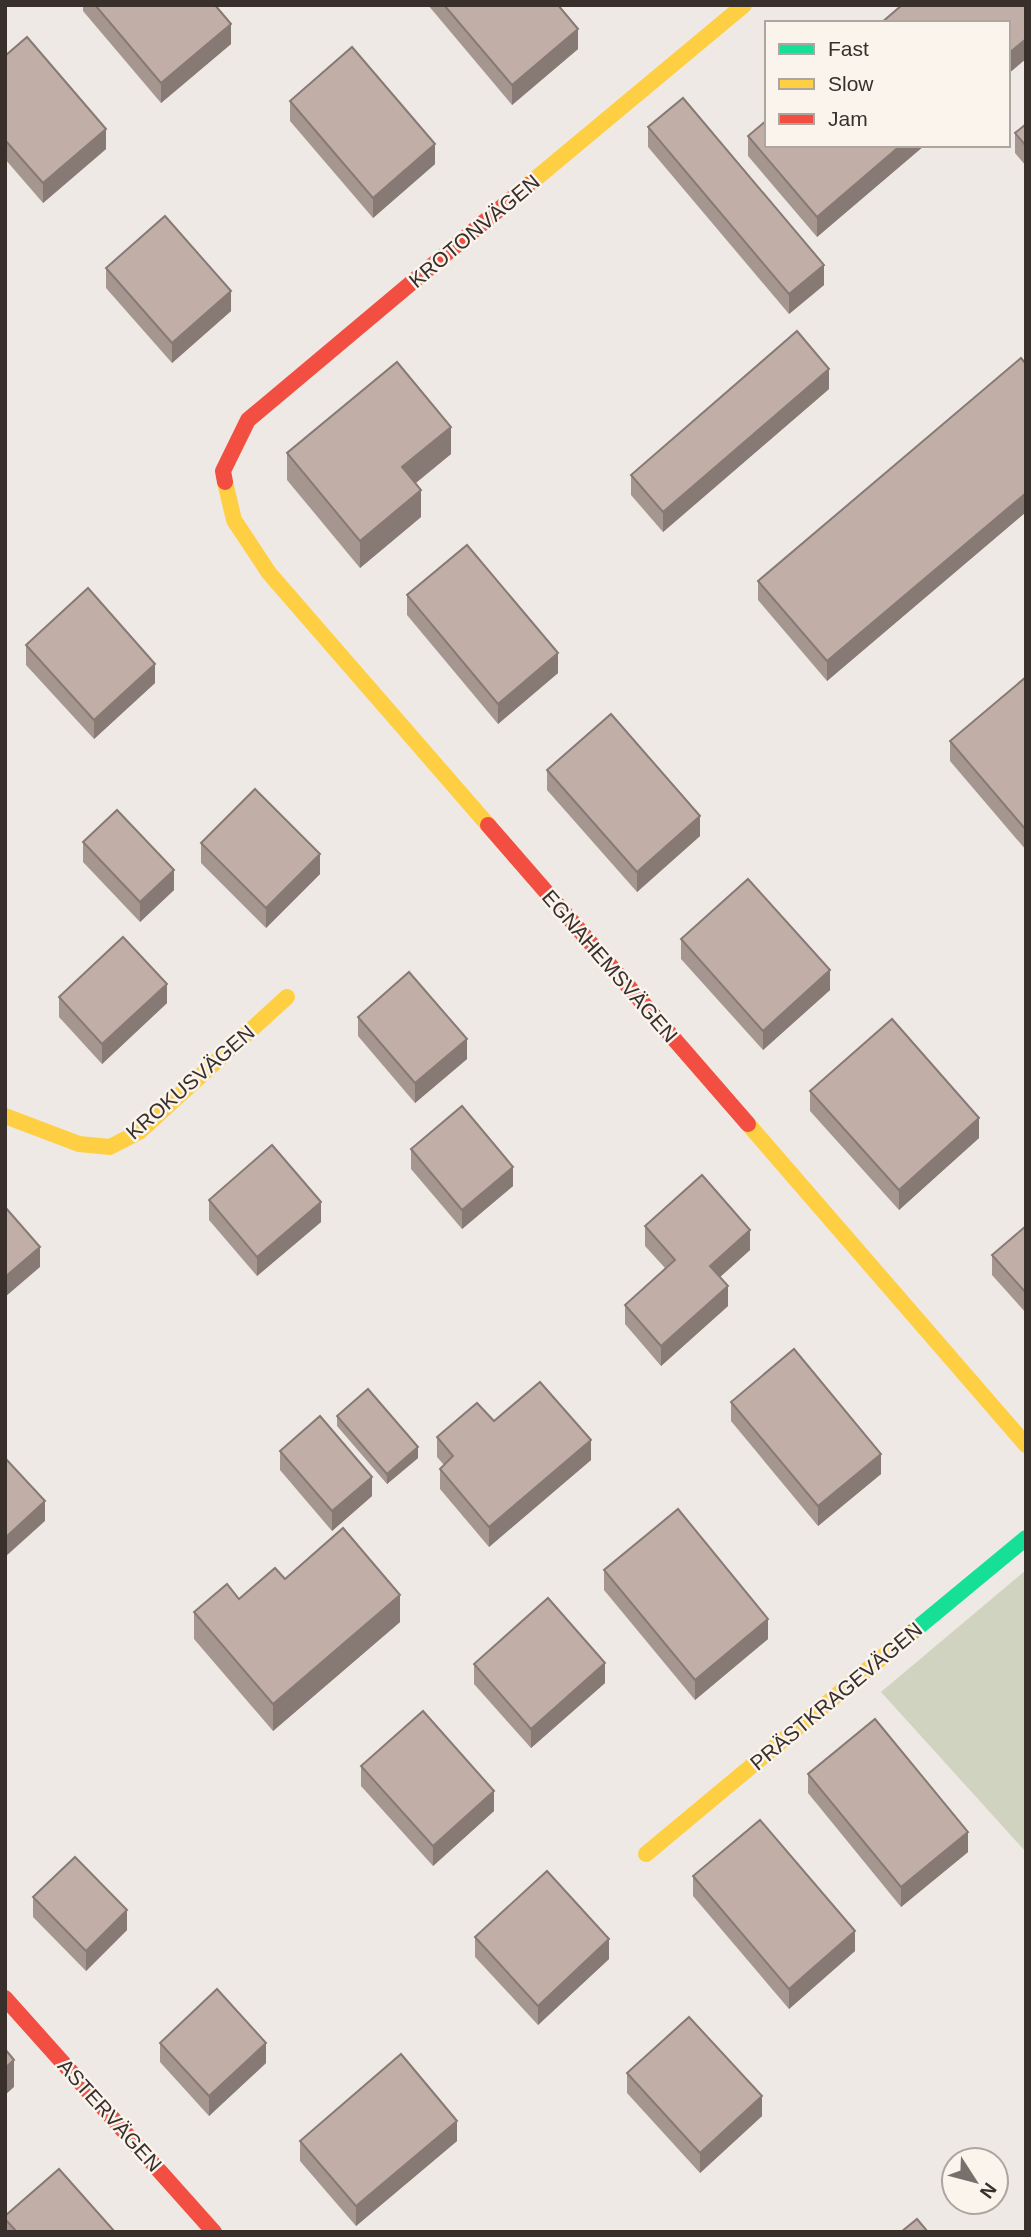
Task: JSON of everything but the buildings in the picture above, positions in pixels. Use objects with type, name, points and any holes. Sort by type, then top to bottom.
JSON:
[{"type":"street","name":"KROTONVÄGEN","points":[[223,471],[248,420],[744,5]]},
{"type":"street","name":"EGNAHEMSVÄGEN","points":[[223,471],[233,520],[269,573],[1026,1445]]},
{"type":"street","name":"KROKUSVÄGEN","points":[[5,1116],[79,1144],[110,1147],[139,1132],[287,997]]},
{"type":"street","name":"PRÄSTKRAGEVÄGEN","points":[[646,1854],[1026,1538]]},
{"type":"street","name":"ASTERVÄGEN","points":[[5,1998],[214,2232]]},
{"type":"green space","points":[[1026,1570],[1026,1852],[881,1692]]},
{"type":"traffic: fast","points":[[910,1634],[1026,1538]]},
{"type":"traffic: slow","points":[[528,185],[744,5]]},
{"type":"traffic: slow","points":[[225,482],[234,520],[269,573],[488,825]]},
{"type":"traffic: slow","points":[[5,1116],[79,1144],[110,1147],[139,1132],[287,997]]},
{"type":"traffic: slow","points":[[748,1124],[1026,1445]]},
{"type":"traffic: slow","points":[[646,1854],[910,1634]]},
{"type":"traffic: jam","points":[[225,482],[223,471],[248,420],[528,185]]},
{"type":"traffic: jam","points":[[488,825],[748,1124]]},
{"type":"traffic: jam","points":[[5,1998],[214,2232]]}]
